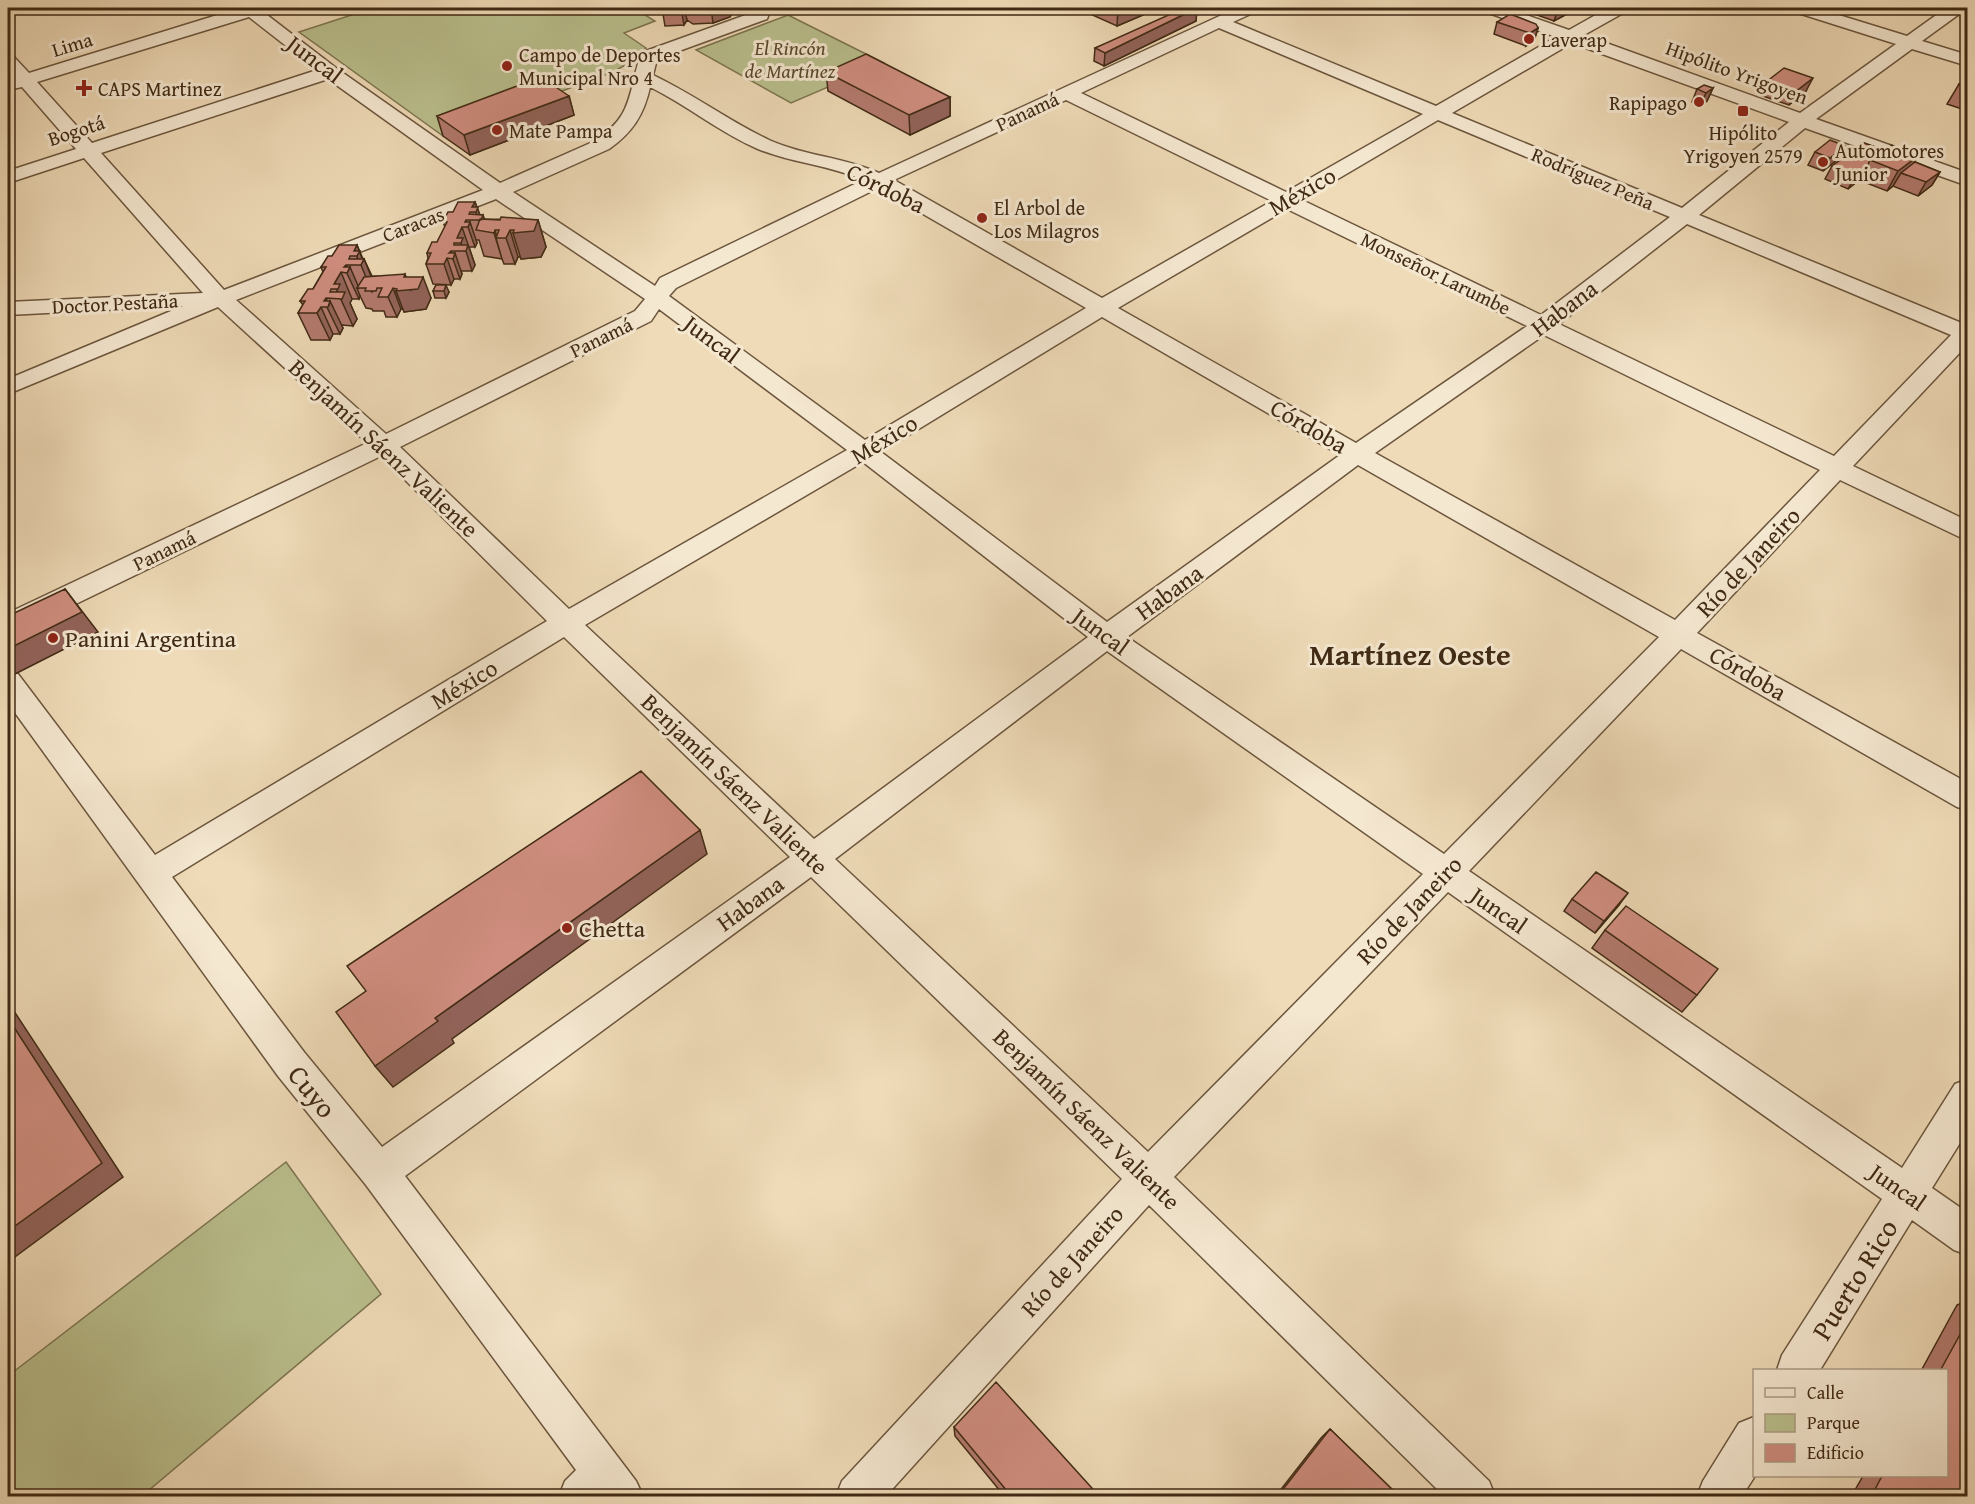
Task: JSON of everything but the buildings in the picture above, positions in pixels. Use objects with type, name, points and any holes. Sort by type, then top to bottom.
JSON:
[{"type":"street","name":"Caracas","points":[[8,387],[222,298],[498,191],[602,145],[617,136],[636,111],[642,77],[649,56],[761,15],[763,8]]},
{"type":"street","name":"Panamá","points":[[8,625],[384,445],[643,316],[668,283],[879,180],[1249,8]]},
{"type":"street","name":"Hipólito Yrigoyen","points":[[1492,8],[1968,180]]},
{"type":"street","name":"México","points":[[150,874],[566,623],[864,451],[1436,112],[1619,8]]},
{"type":"street","points":[[1801,8],[1968,61]]},
{"type":"street","name":"Habana","points":[[379,1172],[813,858],[1107,637],[1357,454],[1543,325],[1685,216],[1803,120],[1956,8]]},
{"type":"street","name":"Juncal","points":[[250,9],[330,72],[498,191],[658,298],[864,451],[1107,637],[1968,1236]]},
{"type":"street","name":"Lima","points":[[14,76],[250,9]]},
{"type":"street","name":"Rodríguez Peña","points":[[1218,22],[1967,332]]},
{"type":"street","name":"Bogotá","points":[[8,177],[88,149],[330,72]]},
{"type":"street","name":"Benjamín Sáenz Valiente","points":[[14,76],[88,149],[222,298],[384,445],[566,623],[1148,1178],[1474,1497]]},
{"type":"street","name":"Córdoba","points":[[642,77],[670,90],[762,144],[786,153],[852,168],[879,180],[1357,454],[1968,798]]},
{"type":"street","name":"Monseñor Larumbe","points":[[1066,93],[1968,532]]},
{"type":"street","name":"Doctor Pestaña","points":[[8,308],[222,298]]},
{"type":"street","name":"Río de Janeiro","points":[[857,1497],[1148,1178],[1679,634],[1967,332]]},
{"type":"street","name":"Cuyo","points":[[8,682],[291,1064],[379,1172],[602,1489]]},
{"type":"street","name":"Puerto Rico","points":[[1798,1369],[1968,1096]]},
{"type":"street","points":[[1718,1497],[1753,1441]]},
{"type":"green space","name":"Campo de Deportes Municipal Nro 4","points":[[373,8],[652,8],[640,12],[655,21],[624,33],[646,48],[632,61],[615,71],[443,136],[299,32]]},
{"type":"green space","name":"El Rincón de Martínez","points":[[788,15],[884,63],[791,103],[696,50]]},
{"type":"green space","points":[[286,1162],[381,1294],[142,1496],[8,1496],[8,1376]]},
{"type":"place","name":"Laverap","points":[[1529,39]]},
{"type":"place","name":"Campo de Deportes Municipal Nro 4","points":[[507,66]]},
{"type":"place","name":"CAPS Martinez","points":[[84,88]]},
{"type":"place","name":"Rapipago","points":[[1699,102]]},
{"type":"place","name":"Hipólito Yrigoyen 2579","points":[[1743,111]]},
{"type":"place","name":"Mate Pampa","points":[[497,130]]},
{"type":"place","name":"Automotores Junior","points":[[1823,162]]},
{"type":"place","name":"El Arbol de Los Milagros","points":[[982,218]]},
{"type":"place","name":"Panini Argentina","points":[[53,638]]},
{"type":"place","name":"Chetta","points":[[567,928]]},
{"type":"district","name":"Martínez Oeste","points":[[1410,654]]}]
